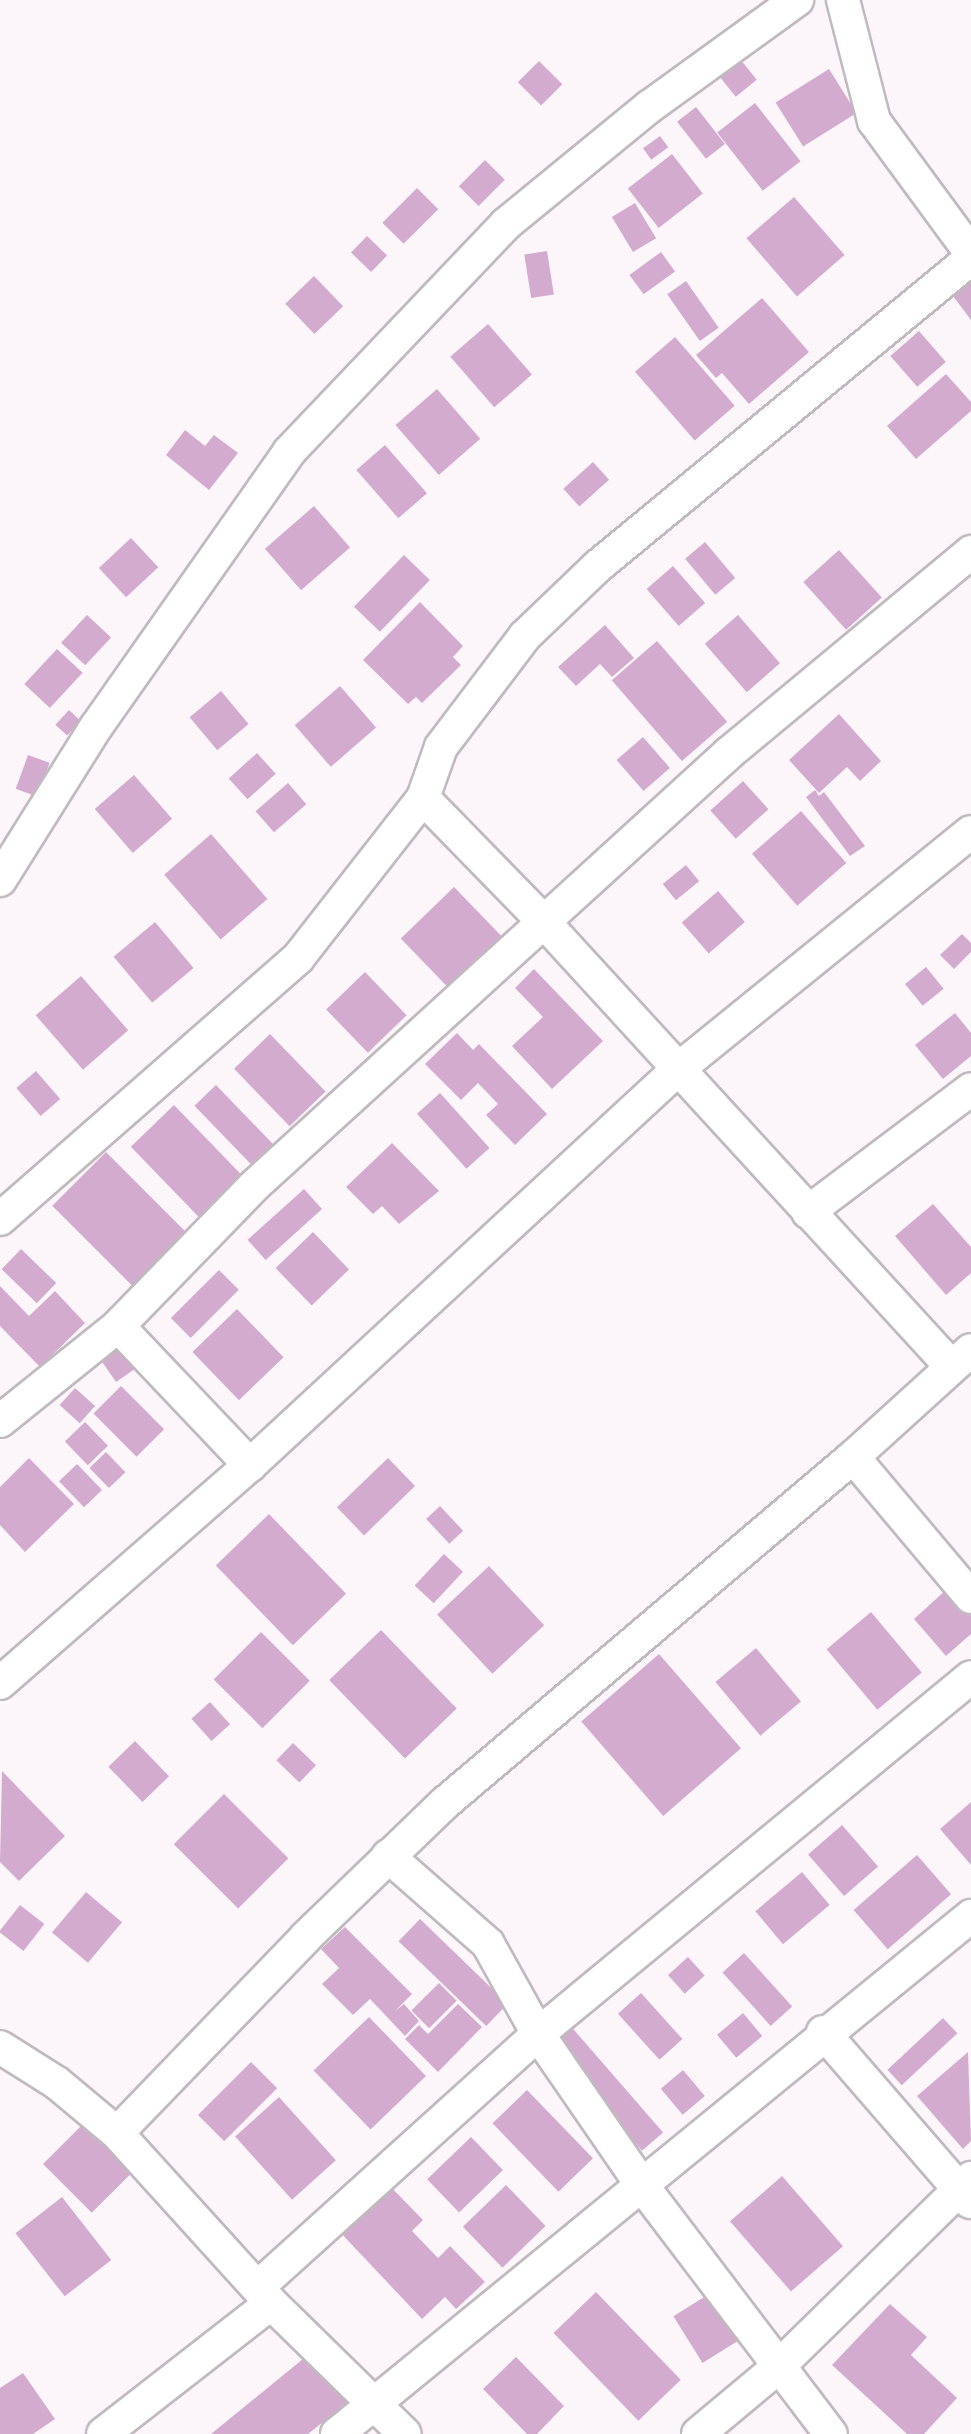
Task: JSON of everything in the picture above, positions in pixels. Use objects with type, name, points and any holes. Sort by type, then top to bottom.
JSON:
[{"type":"street","points":[[0,880],[96,727],[289,452],[506,224],[649,107],[797,0]]},
{"type":"street","points":[[0,1219],[298,958],[423,798],[441,747],[525,636],[598,566],[971,255],[874,121],[843,0]]},
{"type":"street","points":[[0,1421],[118,1326],[254,1186],[729,753],[971,552]]},
{"type":"street","points":[[117,2133],[388,1856],[853,1457],[961,1358],[808,1212],[544,922],[423,798]]},
{"type":"street","points":[[1,1678],[250,1465],[677,1070],[966,846]]},
{"type":"street","points":[[808,1212],[971,1089]]},
{"type":"street","points":[[118,1326],[250,1465]]},
{"type":"street","points":[[853,1457],[971,1597]]},
{"type":"street","points":[[103,2434],[264,2295],[538,2034],[971,1677]]},
{"type":"street","points":[[388,1856],[488,1944],[538,2034],[644,2188],[777,2368],[831,2434]]},
{"type":"street","points":[[337,2434],[644,2188],[823,2032],[971,1916]]},
{"type":"street","points":[[698,2434],[777,2368],[967,2190],[823,2032]]},
{"type":"street","points":[[0,2047],[57,2083],[117,2133],[264,2295],[376,2401],[405,2434]]},
{"type":"building","points":[[736,54],[757,80],[736,97],[715,71]]},
{"type":"building","points":[[539,61],[562,84],[541,106],[518,82]]},
{"type":"building","points":[[829,69],[857,113],[803,146],[776,102]]},
{"type":"building","points":[[755,103],[801,161],[763,191],[717,133]]},
{"type":"building","points":[[696,107],[725,144],[706,159],[677,122]]},
{"type":"building","points":[[660,136],[668,147],[651,160],[643,148]]},
{"type":"building","points":[[672,154],[703,193],[659,228],[628,188]]},
{"type":"building","points":[[485,160],[505,180],[479,206],[459,186]]},
{"type":"building","points":[[417,188],[438,209],[404,244],[382,223]]},
{"type":"building","points":[[794,197],[845,255],[797,296],[746,238]]},
{"type":"building","points":[[635,203],[656,238],[633,252],[612,217]]},
{"type":"building","points":[[367,236],[387,255],[371,272],[351,253]]},
{"type":"building","points":[[547,251],[554,294],[531,298],[524,255]]},
{"type":"building","points":[[661,252],[675,271],[644,294],[629,275]]},
{"type":"building","points":[[314,276],[343,306],[314,334],[285,304]]},
{"type":"building","points":[[686,281],[719,328],[700,341],[667,294]]},
{"type":"building","points":[[971,282],[971,320],[953,296]]},
{"type":"building","points":[[762,298],[809,352],[749,404],[722,373],[716,378],[696,355]]},
{"type":"building","points":[[488,324],[532,375],[494,407],[450,357]]},
{"type":"building","points":[[919,331],[946,362],[917,387],[890,356]]},
{"type":"building","points":[[675,337],[735,406],[695,440],[635,372]]},
{"type":"building","points":[[946,374],[971,402],[971,411],[916,459],[887,426]]},
{"type":"building","points":[[437,389],[480,439],[439,475],[395,425]]},
{"type":"building","points":[[185,430],[205,446],[214,435],[238,453],[209,490],[166,455]]},
{"type":"building","points":[[385,445],[427,493],[398,518],[356,470]]},
{"type":"building","points":[[593,462],[609,480],[579,507],[563,489]]},
{"type":"building","points":[[314,506],[350,548],[301,590],[265,549]]},
{"type":"building","points":[[131,538],[158,567],[126,597],[99,568]]},
{"type":"building","points":[[705,542],[735,578],[715,595],[685,559]]},
{"type":"building","points":[[839,550],[882,598],[846,630],[803,582]]},
{"type":"building","points":[[404,555],[430,580],[380,632],[354,607]]},
{"type":"building","points":[[673,566],[705,603],[679,626],[647,589]]},
{"type":"building","points":[[420,602],[463,646],[453,657],[461,665],[422,703],[416,697],[408,704],[363,660]]},
{"type":"building","points":[[87,615],[111,638],[85,665],[61,643]]},
{"type":"building","points":[[738,615],[780,663],[747,692],[705,644]]},
{"type":"building","points":[[605,625],[634,658],[612,677],[600,664],[576,686],[558,667]]},
{"type":"building","points":[[657,641],[727,722],[682,761],[612,680]]},
{"type":"building","points":[[57,649],[83,673],[50,708],[24,684]]},
{"type":"building","points":[[340,686],[376,728],[331,767],[295,725]]},
{"type":"building","points":[[221,691],[249,724],[217,750],[190,717]]},
{"type":"building","points":[[69,710],[81,721],[67,736],[55,725]]},
{"type":"building","points":[[839,714],[881,761],[860,781],[847,767],[819,793],[789,760]]},
{"type":"building","points":[[643,737],[670,768],[643,791],[617,760]]},
{"type":"building","points":[[257,753],[276,774],[247,799],[229,778]]},
{"type":"building","points":[[28,755],[50,763],[37,797],[16,789]]},
{"type":"building","points":[[134,775],[172,819],[133,853],[95,809]]},
{"type":"building","points":[[743,781],[768,809],[736,839],[710,810]]},
{"type":"building","points":[[288,783],[306,804],[274,832],[256,811]]},
{"type":"building","points":[[815,790],[819,796],[824,792],[865,846],[850,856],[806,797]]},
{"type":"building","points":[[801,811],[846,863],[797,906],[752,854]]},
{"type":"building","points":[[211,834],[267,899],[221,940],[164,875]]},
{"type":"building","points":[[686,865],[699,881],[676,900],[663,884]]},
{"type":"building","points":[[454,887],[503,938],[450,989],[401,938]]},
{"type":"building","points":[[718,891],[745,922],[709,953],[682,922]]},
{"type":"building","points":[[155,922],[194,968],[152,1003],[114,957]]},
{"type":"building","points":[[962,934],[971,943],[971,952],[954,969],[940,955]]},
{"type":"building","points":[[926,967],[944,989],[923,1006],[905,984]]},
{"type":"building","points":[[534,969],[603,1041],[552,1089],[512,1046],[543,1017],[515,988]]},
{"type":"building","points":[[365,972],[407,1015],[368,1053],[326,1010]]},
{"type":"building","points":[[81,976],[128,1030],[83,1070],[36,1015]]},
{"type":"building","points":[[955,1013],[971,1033],[971,1056],[943,1079],[915,1045]]},
{"type":"building","points":[[457,1033],[473,1050],[479,1044],[547,1114],[515,1145],[486,1115],[498,1104],[478,1083],[461,1100],[425,1064]]},
{"type":"building","points":[[270,1034],[326,1092],[290,1126],[234,1069]]},
{"type":"building","points":[[36,1071],[60,1099],[41,1116],[16,1088]]},
{"type":"building","points":[[216,1085],[281,1152],[259,1173],[194,1106]]},
{"type":"building","points":[[440,1093],[490,1148],[466,1169],[417,1114]]},
{"type":"building","points":[[174,1105],[247,1181],[204,1222],[131,1147]]},
{"type":"building","points":[[392,1143],[439,1191],[399,1224],[382,1206],[373,1214],[346,1187]]},
{"type":"building","points":[[106,1152],[194,1240],[140,1293],[52,1206]]},
{"type":"building","points":[[304,1189],[322,1209],[266,1260],[248,1240]]},
{"type":"building","points":[[933,1204],[971,1247],[971,1273],[946,1295],[895,1236]]},
{"type":"building","points":[[313,1232],[349,1269],[312,1306],[276,1268]]},
{"type":"building","points":[[21,1249],[56,1283],[37,1303],[2,1269]]},
{"type":"building","points":[[219,1270],[239,1290],[191,1338],[171,1318]]},
{"type":"building","points":[[0,1286],[29,1316],[55,1291],[85,1323],[40,1367],[0,1326]]},
{"type":"building","points":[[237,1309],[284,1357],[239,1400],[192,1352]]},
{"type":"building","points":[[123,1343],[139,1366],[116,1382],[100,1359]]},
{"type":"building","points":[[121,1386],[164,1429],[137,1457],[93,1414]]},
{"type":"building","points":[[75,1388],[95,1406],[80,1423],[60,1405]]},
{"type":"building","points":[[85,1422],[108,1446],[88,1465],[65,1441]]},
{"type":"building","points":[[106,1452],[125,1472],[109,1488],[89,1468]]},
{"type":"building","points":[[29,1458],[74,1504],[25,1552],[0,1525],[0,1487]]},
{"type":"building","points":[[388,1458],[415,1486],[364,1535],[337,1507]]},
{"type":"building","points":[[77,1464],[102,1490],[84,1507],[59,1481]]},
{"type":"building","points":[[440,1506],[463,1531],[449,1544],[426,1519]]},
{"type":"building","points":[[269,1514],[346,1594],[293,1645],[216,1565]]},
{"type":"building","points":[[444,1554],[463,1572],[434,1603],[415,1585]]},
{"type":"building","points":[[489,1566],[544,1625],[492,1674],[437,1614]]},
{"type":"building","points":[[947,1589],[971,1616],[971,1634],[946,1656],[914,1619]]},
{"type":"building","points":[[871,1612],[922,1673],[877,1710],[827,1649]]},
{"type":"building","points":[[381,1630],[457,1708],[405,1758],[329,1680]]},
{"type":"building","points":[[261,1632],[310,1681],[262,1728],[214,1679]]},
{"type":"building","points":[[756,1648],[801,1702],[760,1736],[715,1682]]},
{"type":"building","points":[[659,1654],[741,1748],[663,1816],[581,1722]]},
{"type":"building","points":[[210,1702],[230,1724],[211,1741],[191,1719]]},
{"type":"building","points":[[135,1741],[169,1776],[142,1802],[108,1767]]},
{"type":"building","points":[[293,1743],[316,1765],[299,1782],[276,1760]]},
{"type":"building","points":[[2,1771],[65,1836],[19,1881],[0,1862]]},
{"type":"building","points":[[224,1794],[288,1858],[238,1909],[174,1844]]},
{"type":"building","points":[[971,1802],[971,1865],[940,1829]]},
{"type":"building","points":[[842,1825],[878,1867],[844,1896],[808,1855]]},
{"type":"building","points":[[917,1855],[951,1894],[888,1949],[854,1910]]},
{"type":"building","points":[[802,1872],[830,1905],[783,1944],[755,1911]]},
{"type":"building","points":[[86,1892],[122,1922],[88,1963],[52,1933]]},
{"type":"building","points":[[20,1905],[44,1924],[23,1951],[0,1933]]},
{"type":"building","points":[[420,1919],[508,2004],[486,2026],[398,1941]]},
{"type":"building","points":[[345,1927],[412,1994],[395,2011],[404,2004],[419,2021],[405,2036],[370,1999],[353,2015],[322,1984],[339,1968],[321,1949]]},
{"type":"building","points":[[744,1953],[792,2007],[771,2026],[722,1972]]},
{"type":"building","points":[[688,1957],[705,1976],[685,1994],[668,1975]]},
{"type":"building","points":[[439,1983],[457,2001],[429,2028],[411,2011]]},
{"type":"building","points":[[641,1993],[682,2039],[659,2060],[618,2014]]},
{"type":"building","points":[[458,2004],[482,2027],[438,2072],[405,2039],[419,2025],[428,2034]]},
{"type":"building","points":[[743,2013],[762,2036],[736,2058],[717,2035]]},
{"type":"building","points":[[369,2017],[426,2076],[371,2129],[314,2070]]},
{"type":"building","points":[[943,2018],[957,2033],[902,2085],[887,2070]]},
{"type":"building","points":[[568,2023],[663,2132],[642,2151],[547,2041]]},
{"type":"building","points":[[968,2052],[971,2141],[963,2149],[917,2096]]},
{"type":"building","points":[[251,2062],[277,2088],[224,2141],[198,2115]]},
{"type":"building","points":[[683,2070],[705,2096],[683,2115],[661,2089]]},
{"type":"building","points":[[527,2090],[593,2158],[558,2192],[492,2123]]},
{"type":"building","points":[[279,2097],[336,2160],[292,2200],[235,2136]]},
{"type":"building","points":[[84,2123],[133,2172],[92,2213],[43,2164]]},
{"type":"building","points":[[471,2137],[503,2170],[459,2212],[427,2179]]},
{"type":"building","points":[[782,2176],[843,2246],[791,2291],[730,2221]]},
{"type":"building","points":[[386,2182],[423,2220],[412,2231],[438,2258],[450,2246],[485,2282],[456,2309],[445,2297],[422,2319],[337,2229]]},
{"type":"building","points":[[506,2185],[546,2226],[502,2268],[463,2227]]},
{"type":"building","points":[[62,2197],[111,2260],[65,2296],[16,2233]]},
{"type":"building","points":[[596,2292],[681,2380],[638,2421],[554,2333]]},
{"type":"building","points":[[709,2294],[738,2341],[703,2363],[673,2316]]},
{"type":"building","points":[[890,2304],[927,2337],[911,2355],[957,2398],[924,2434],[907,2434],[832,2365]]},
{"type":"building","points":[[309,2354],[348,2402],[308,2434],[211,2434]]},
{"type":"building","points":[[516,2357],[564,2406],[537,2434],[527,2434],[483,2389]]},
{"type":"building","points":[[23,2373],[55,2419],[33,2434],[0,2434],[0,2388]]}]
